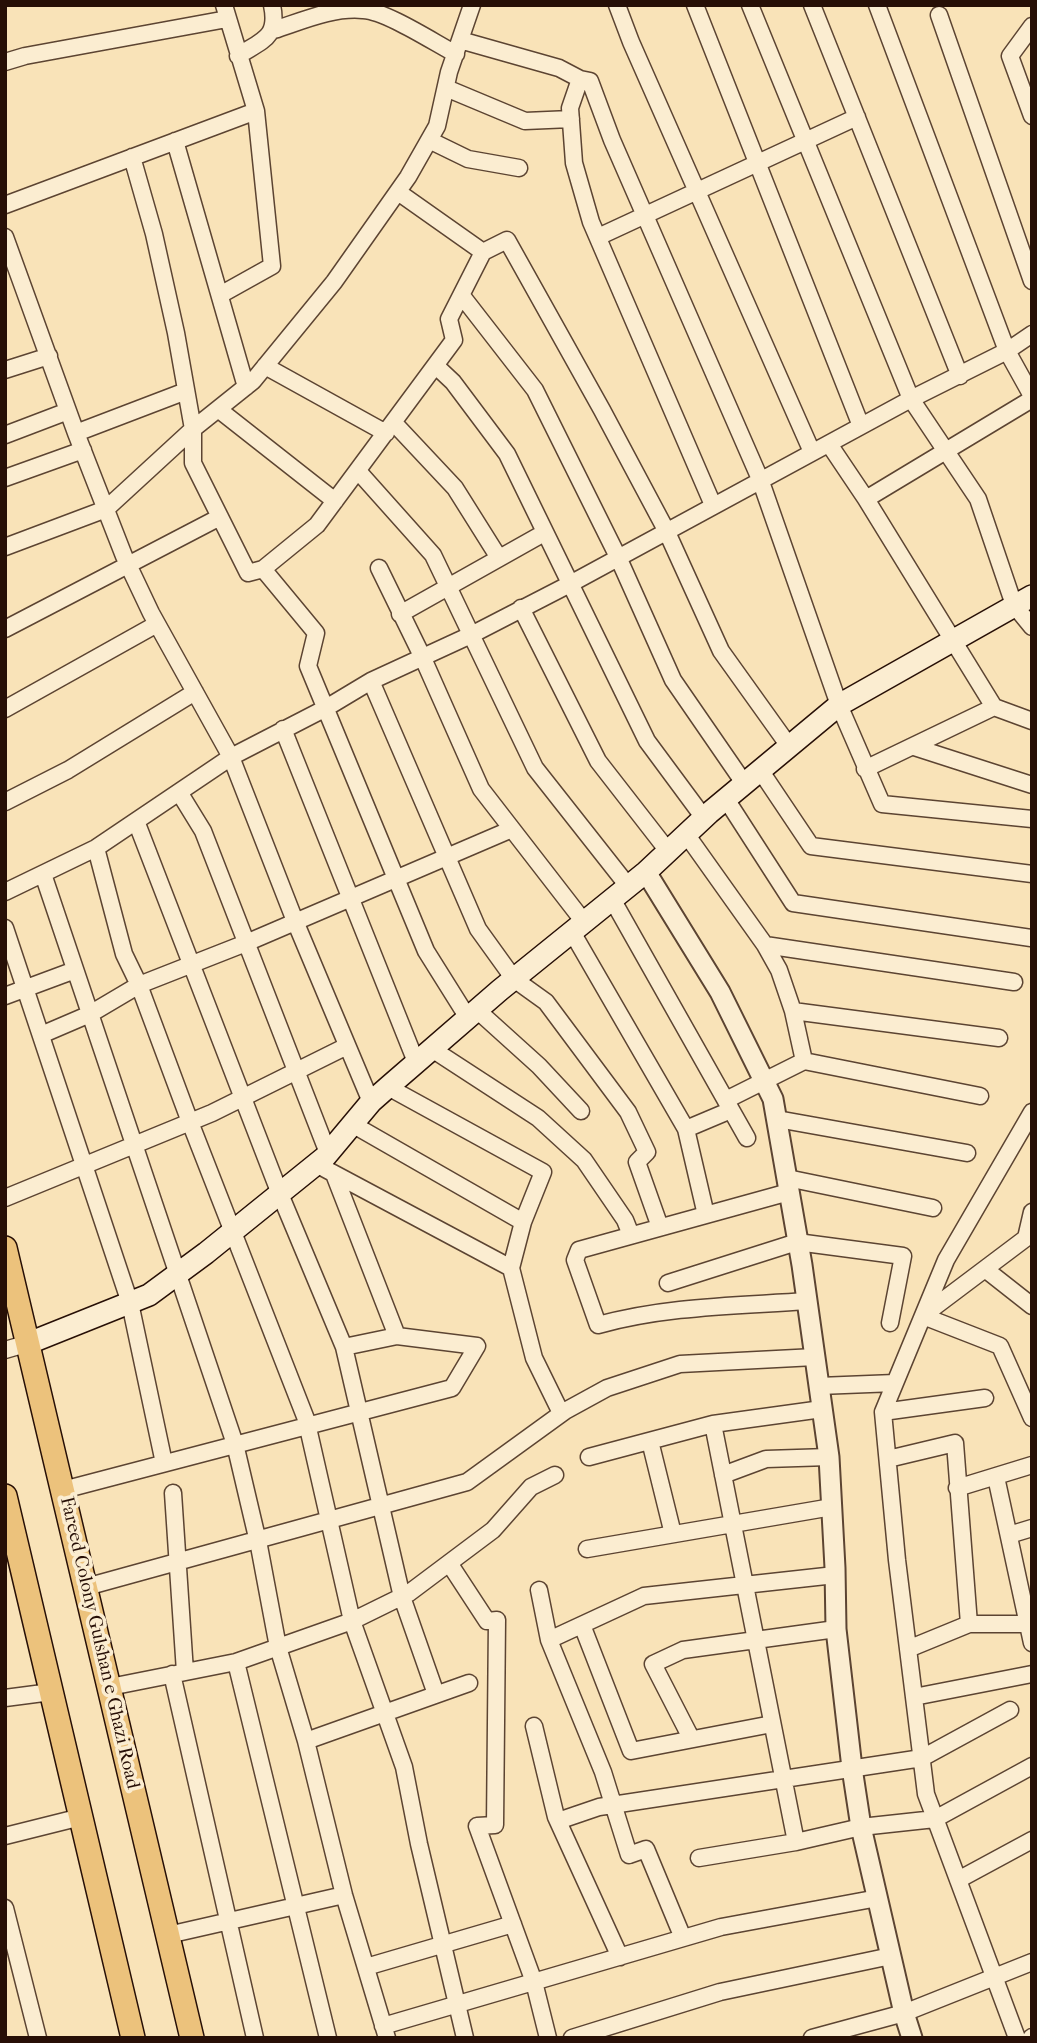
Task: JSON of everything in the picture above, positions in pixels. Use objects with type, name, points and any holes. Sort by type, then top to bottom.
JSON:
[{"type":"main road","points":[[29,1343],[149,1295],[280,1194],[326,1164],[371,1101],[514,979],[646,872],[704,818],[839,705],[1023,601]]},
{"type":"main road","name":"Fareed Colony Gulshan e Ghazi Road","points":[[7,1261],[29,1343],[192,2038]]},
{"type":"main road","points":[[5,1496],[133,2038]]},
{"type":"street","points":[[272,5],[274,30]]},
{"type":"street","points":[[5,547],[106,509],[193,429],[246,387],[265,366],[334,282],[398,192],[437,127],[446,88],[472,5]]},
{"type":"street","points":[[617,5],[812,452]]},
{"type":"street","points":[[695,5],[860,426]]},
{"type":"street","points":[[750,5],[911,399],[978,499],[1032,627]]},
{"type":"street","points":[[812,5],[960,376]]},
{"type":"street","points":[[866,499],[946,453],[1032,398],[1007,351],[877,5]]},
{"type":"street","points":[[238,56],[274,30],[323,14],[365,10],[458,47],[559,68],[590,81],[612,140],[760,480],[839,705],[882,804],[1032,819]]},
{"type":"street","points":[[5,62],[225,12],[256,111],[272,266],[220,295]]},
{"type":"street","points":[[939,15],[1032,281]]},
{"type":"street","points":[[1032,26],[1010,56],[1032,116]]},
{"type":"street","points":[[1017,77],[1032,87]]},
{"type":"street","points":[[580,79],[570,108],[574,163],[591,222],[713,505]]},
{"type":"street","points":[[446,88],[526,121],[571,119]]},
{"type":"street","points":[[5,205],[256,111]]},
{"type":"street","points":[[598,237],[857,117]]},
{"type":"street","points":[[429,140],[468,159],[519,168]]},
{"type":"street","points":[[175,141],[246,387]]},
{"type":"street","points":[[132,157],[153,234],[186,391],[193,429],[192,463],[248,573],[262,569],[317,525],[454,340],[449,318],[483,252],[507,240],[603,410],[666,530],[721,651],[789,746]]},
{"type":"street","points":[[398,192],[483,252]]},
{"type":"street","points":[[5,237],[76,433],[128,564],[157,624],[231,757],[295,920],[371,1101]]},
{"type":"street","points":[[462,296],[535,390],[618,557],[673,680],[811,846],[1032,874]]},
{"type":"street","points":[[5,892],[96,848],[231,757],[326,708],[371,681],[473,634],[570,584],[860,426],[1007,351],[1032,334]]},
{"type":"street","points":[[5,370],[48,356]]},
{"type":"street","points":[[265,366],[390,428],[455,488],[499,558]]},
{"type":"street","points":[[436,366],[453,382],[507,454],[647,741],[704,818]]},
{"type":"street","points":[[76,433],[186,391]]},
{"type":"street","points":[[218,409],[335,501]]},
{"type":"street","points":[[5,435],[68,411]]},
{"type":"street","points":[[829,444],[866,499],[993,707],[1032,721]]},
{"type":"street","points":[[5,478],[83,450]]},
{"type":"street","points":[[358,471],[433,555],[535,768],[620,893],[747,1138]]},
{"type":"street","points":[[5,629],[220,517]]},
{"type":"street","points":[[400,614],[544,533]]},
{"type":"street","points":[[379,568],[422,656],[481,789],[512,829],[578,927],[686,1129],[706,1215]]},
{"type":"street","points":[[262,569],[316,633],[309,666],[426,951],[473,1014],[539,1066],[581,1111]]},
{"type":"street","points":[[520,608],[598,761],[668,851]]},
{"type":"street","points":[[5,709],[157,624]]},
{"type":"street","points":[[371,681],[478,929],[514,979],[546,1002],[628,1112],[647,1152],[637,1162],[660,1227]]},
{"type":"street","points":[[5,802],[68,770],[195,692]]},
{"type":"street","points":[[865,769],[993,707]]},
{"type":"street","points":[[283,729],[351,897],[424,1056],[538,1118],[584,1160],[625,1220],[631,1235]]},
{"type":"street","points":[[914,747],[1032,785]]},
{"type":"street","points":[[179,792],[203,831],[296,1071],[326,1164],[397,1336]]},
{"type":"street","points":[[726,799],[793,903],[1031,938]]},
{"type":"street","points":[[136,821],[280,1194],[344,1347],[402,1597],[436,1694]]},
{"type":"street","points":[[41,1035],[90,1014],[139,985],[246,943],[512,829]]},
{"type":"street","points":[[686,834],[779,970],[793,1011],[804,1061]]},
{"type":"street","points":[[96,848],[124,954],[139,985],[308,1425],[352,1621],[404,1767],[464,2038]]},
{"type":"street","points":[[646,872],[720,992],[773,1099],[807,1301],[829,1457],[836,1629],[852,1768],[861,1827],[912,2038]]},
{"type":"street","points":[[43,874],[235,1444],[278,1647],[306,1741],[344,1895],[385,2032],[456,2005],[721,1927],[878,1898]]},
{"type":"street","points":[[5,928],[130,1303],[164,1463]]},
{"type":"street","points":[[765,946],[1014,982]]},
{"type":"street","points":[[5,996],[75,971]]},
{"type":"street","points":[[793,1011],[999,1038]]},
{"type":"street","points":[[5,1198],[190,1122],[348,1046]]},
{"type":"street","points":[[686,1129],[764,1081],[804,1061],[980,1096]]},
{"type":"street","points":[[388,1087],[543,1172],[523,1222],[511,1268],[534,1358],[561,1413]]},
{"type":"street","points":[[1017,2038],[926,1794],[883,1412],[946,1260],[1032,1112]]},
{"type":"street","points":[[777,1119],[967,1153]]},
{"type":"street","points":[[352,1124],[523,1222]]},
{"type":"street","points":[[326,1164],[511,1268]]},
{"type":"street","points":[[807,1301],[668,1310],[636,1314],[598,1325],[575,1260],[579,1250],[706,1215],[788,1185],[933,1208]]},
{"type":"street","points":[[923,1316],[985,1269],[1025,1248],[1032,1212]]},
{"type":"street","points":[[667,1283],[797,1242],[904,1256],[890,1323]]},
{"type":"street","points":[[985,1269],[1032,1306]]},
{"type":"street","points":[[923,1316],[1000,1346],[1030,1409]]},
{"type":"street","points":[[63,1490],[452,1388],[477,1346],[397,1336],[344,1347]]},
{"type":"street","points":[[5,1350],[29,1343]]},
{"type":"street","points":[[86,1587],[467,1482],[561,1413],[607,1388],[680,1364],[815,1357]]},
{"type":"street","points":[[819,1386],[895,1383]]},
{"type":"street","points":[[883,1412],[985,1398]]},
{"type":"street","points":[[589,1457],[713,1424],[822,1409]]},
{"type":"street","points":[[713,1424],[796,1842]]},
{"type":"street","points":[[650,1441],[673,1534]]},
{"type":"street","points":[[888,1459],[956,1443],[957,1488],[969,1624]]},
{"type":"street","points":[[723,1475],[766,1459],[829,1457]]},
{"type":"street","points":[[957,1488],[1032,1465]]},
{"type":"street","points":[[110,1687],[236,1662],[352,1621],[402,1597],[493,1530],[531,1487],[555,1475]]},
{"type":"street","points":[[996,1478],[1032,1643]]},
{"type":"street","points":[[173,1493],[179,1560],[179,1673],[255,2038]]},
{"type":"street","points":[[587,1549],[832,1507]]},
{"type":"street","points":[[1009,1535],[1032,1528]]},
{"type":"street","points":[[449,1563],[487,1621],[497,1620],[495,1825],[477,1826],[534,1982],[548,2038]]},
{"type":"street","points":[[549,1640],[644,1596],[835,1575]]},
{"type":"street","points":[[539,1590],[549,1640],[603,1772],[629,1855],[646,1849],[683,1938]]},
{"type":"street","points":[[908,1649],[969,1624],[1030,1624]]},
{"type":"street","points":[[582,1625],[631,1751],[772,1724]]},
{"type":"street","points":[[691,1738],[653,1664],[683,1650],[836,1629]]},
{"type":"street","points":[[236,1662],[328,2038]]},
{"type":"street","points":[[914,1698],[1032,1674]]},
{"type":"street","points":[[306,1741],[469,1683]]},
{"type":"street","points":[[5,1698],[51,1692]]},
{"type":"street","points":[[558,1822],[612,1804],[922,1758],[1010,1710]]},
{"type":"street","points":[[534,1726],[558,1822],[620,1957]]},
{"type":"street","points":[[699,1858],[796,1842],[861,1827],[935,1819],[1032,1766]]},
{"type":"street","points":[[5,1836],[81,1817]]},
{"type":"street","points":[[958,1880],[1032,1840]]},
{"type":"street","points":[[168,1935],[344,1895]]},
{"type":"street","points":[[5,1908],[38,2038]]},
{"type":"street","points":[[366,1968],[513,1924]]},
{"type":"street","points":[[572,2038],[720,1992],[891,1956]]},
{"type":"street","points":[[812,2038],[904,2013],[1032,1962]]}]
